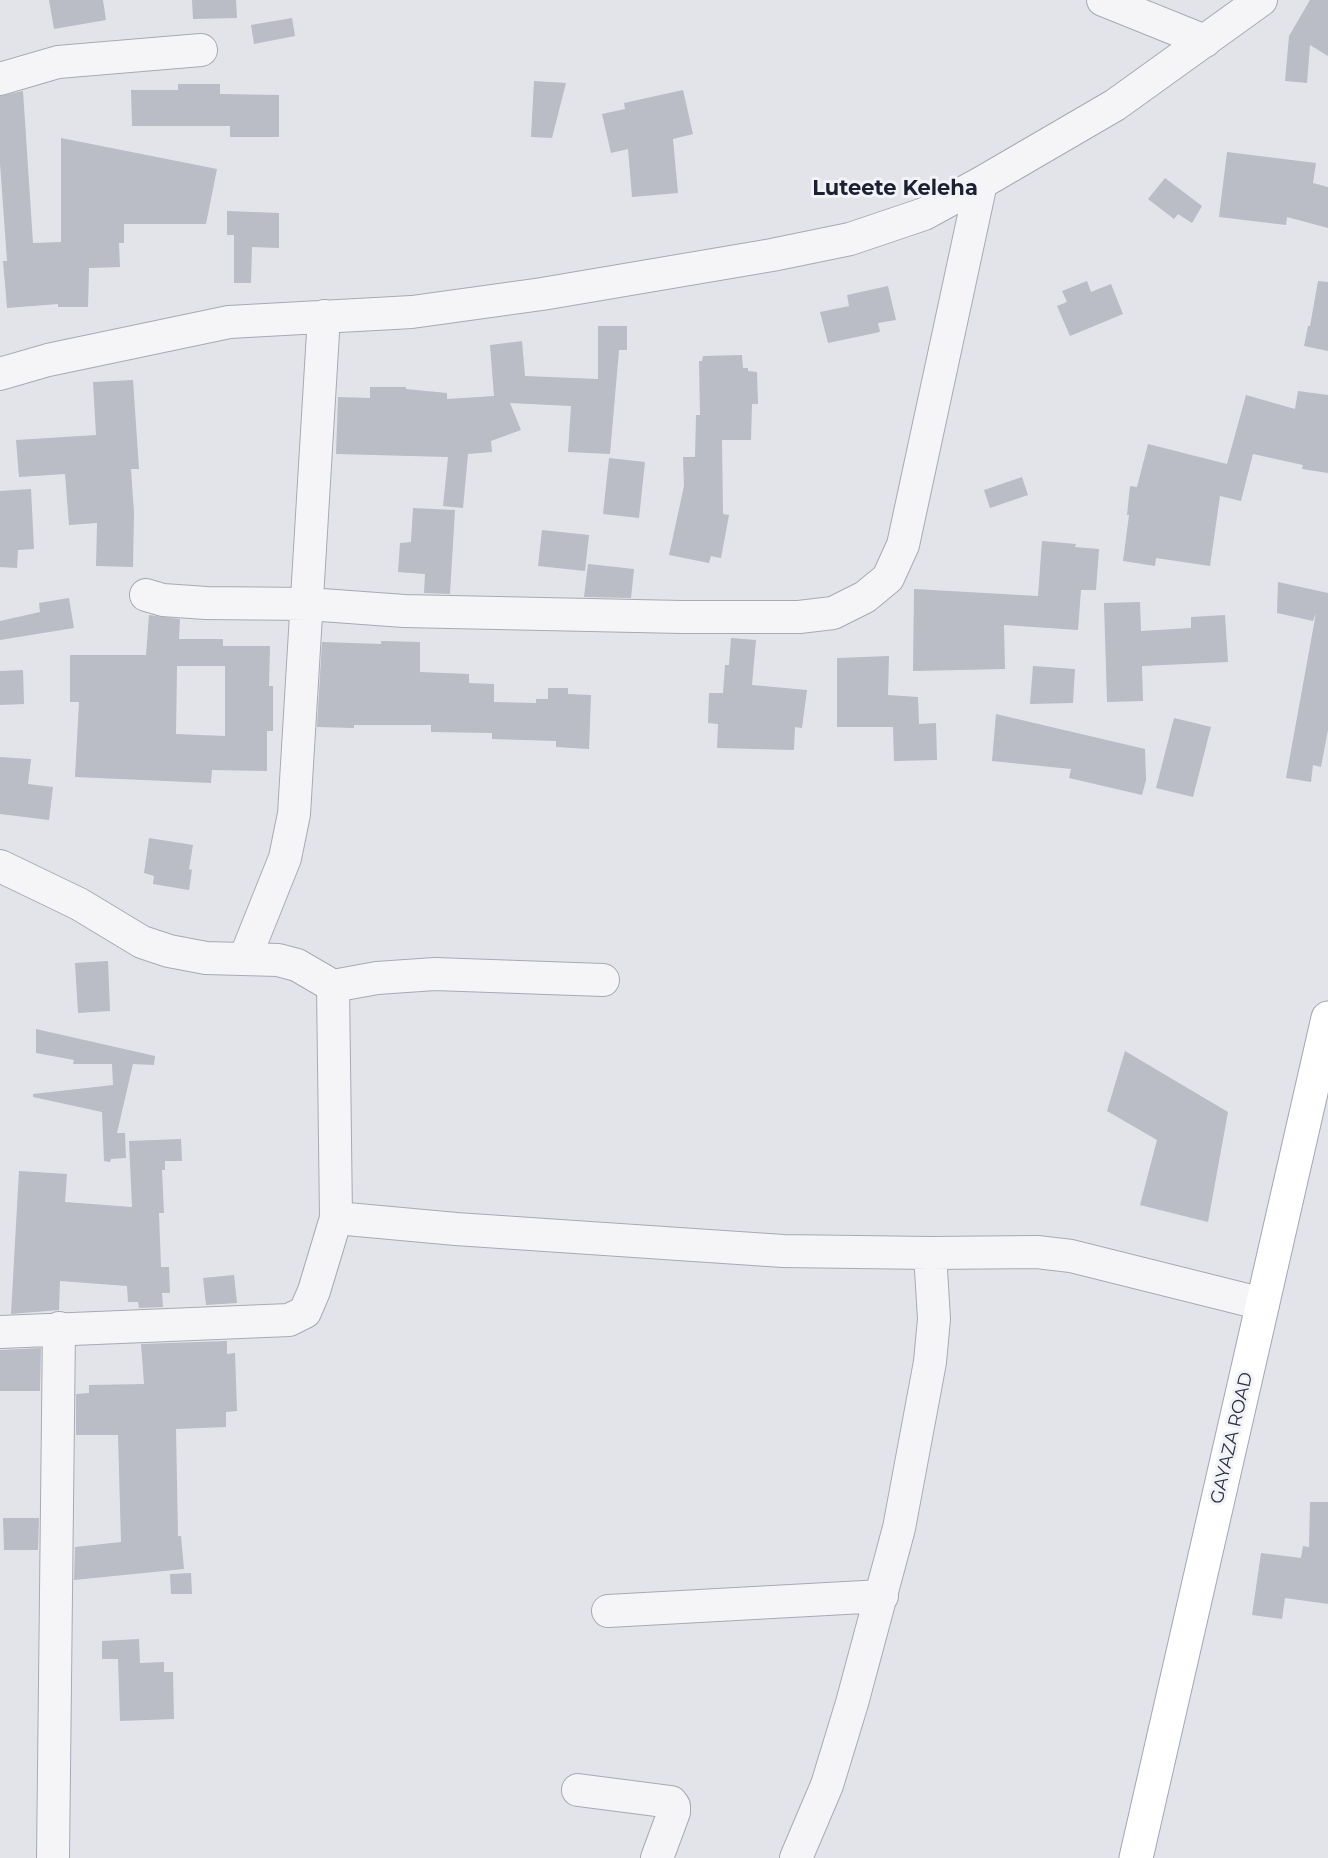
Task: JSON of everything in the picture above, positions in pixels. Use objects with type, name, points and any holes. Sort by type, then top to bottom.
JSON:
[{"type":"main road","name":"GAYAZA ROAD","points":[[1136,1858],[1328,1018]]},
{"type":"street","points":[[1103,0],[1205,41]]},
{"type":"street","points":[[0,374],[48,360],[229,322],[412,312],[542,294],[783,253],[850,239],[924,214],[981,183],[1115,105],[1261,0]]},
{"type":"street","points":[[0,79],[58,62],[201,50]]},
{"type":"street","points":[[146,596],[163,600],[206,603],[308,604],[404,611],[534,615],[799,616],[833,613],[865,597],[888,578],[903,544],[981,183]]},
{"type":"street","points":[[245,958],[285,858],[294,814],[324,316]]},
{"type":"street","points":[[0,866],[79,903],[142,942],[169,951],[206,958],[278,960],[297,965],[333,986],[376,978],[435,974],[603,980]]},
{"type":"street","points":[[0,1332],[289,1320],[305,1312],[314,1291],[336,1218],[333,986]]},
{"type":"street","points":[[336,1218],[456,1229],[783,1251],[1037,1252],[1071,1256],[1263,1304]]},
{"type":"street","points":[[796,1858],[827,1785],[882,1596],[899,1528],[930,1362],[934,1319],[930,1253]]},
{"type":"street","points":[[53,1858],[59,1328]]},
{"type":"street","points":[[608,1611],[882,1596]]},
{"type":"street","points":[[578,1790],[671,1802],[674,1812],[657,1858]]},
{"type":"building","points":[[49,0],[103,0],[106,20],[54,29]]},
{"type":"building","points":[[192,0],[236,0],[237,18],[193,19]]},
{"type":"building","points":[[1310,0],[1328,0],[1328,56],[1310,45],[1307,83],[1285,81],[1289,36]]},
{"type":"building","points":[[292,18],[295,36],[254,44],[251,25]]},
{"type":"building","points":[[534,81],[566,83],[552,138],[531,137]]},
{"type":"building","points":[[178,84],[220,84],[220,94],[279,95],[279,137],[230,137],[230,126],[132,126],[131,90],[178,90]]},
{"type":"building","points":[[683,90],[693,134],[673,139],[678,193],[632,197],[628,149],[611,153],[602,114],[625,109],[624,103]]},
{"type":"building","points":[[23,91],[33,243],[61,242],[61,138],[217,169],[206,224],[124,224],[124,243],[119,243],[120,267],[89,268],[88,307],[58,307],[58,304],[7,308],[3,261],[7,261],[0,163],[0,96]]},
{"type":"building","points":[[1227,152],[1316,163],[1313,183],[1328,187],[1328,228],[1287,217],[1286,225],[1219,217]]},
{"type":"building","points":[[1165,178],[1202,206],[1192,223],[1178,214],[1174,219],[1148,199]]},
{"type":"building","points":[[227,211],[279,213],[279,248],[252,247],[251,283],[234,283],[234,235],[227,235]]},
{"type":"building","points":[[1087,281],[1091,292],[1111,284],[1123,314],[1070,336],[1057,306],[1067,302],[1062,291]]},
{"type":"building","points":[[1318,281],[1328,282],[1328,351],[1304,346]]},
{"type":"building","points":[[888,286],[896,320],[878,323],[880,332],[828,343],[820,312],[849,306],[847,295]]},
{"type":"building","points":[[598,326],[627,326],[627,350],[619,350],[610,454],[568,452],[571,406],[510,403],[521,430],[491,441],[492,452],[468,454],[463,508],[443,506],[448,457],[336,454],[338,397],[370,398],[370,387],[406,387],[406,389],[447,393],[447,399],[494,396],[490,345],[522,341],[525,376],[598,379]]},
{"type":"building","points":[[742,355],[743,368],[757,372],[758,404],[752,404],[751,440],[722,440],[723,514],[729,515],[721,558],[711,556],[709,563],[669,555],[684,486],[683,457],[695,457],[696,415],[700,415],[699,361],[702,361],[703,356]]},
{"type":"building","points":[[133,380],[139,469],[131,469],[134,513],[133,567],[96,566],[97,523],[69,525],[65,474],[19,477],[16,440],[96,435],[93,382]]},
{"type":"building","points":[[1298,391],[1328,395],[1328,473],[1302,469],[1303,465],[1253,454],[1241,501],[1220,496],[1210,566],[1156,558],[1155,566],[1123,561],[1130,486],[1137,487],[1148,444],[1227,464],[1246,395],[1295,409]]},
{"type":"building","points":[[609,458],[645,462],[639,518],[603,514]]},
{"type":"building","points":[[1022,477],[1028,495],[990,508],[984,490]]},
{"type":"building","points":[[31,489],[34,549],[18,550],[17,568],[0,567],[0,491]]},
{"type":"building","points":[[413,508],[455,510],[450,594],[424,593],[425,574],[398,572],[400,543],[411,542]]},
{"type":"building","points":[[542,530],[589,535],[585,571],[538,566]]},
{"type":"building","points":[[1042,541],[1099,549],[1096,590],[1081,590],[1078,630],[1004,625],[1005,669],[913,671],[914,589],[1038,596]]},
{"type":"building","points":[[588,564],[634,569],[631,598],[584,597]]},
{"type":"building","points":[[1278,582],[1328,593],[1328,730],[1321,767],[1313,765],[1311,782],[1286,778],[1316,613],[1313,621],[1277,613]]},
{"type":"building","points":[[69,598],[74,628],[0,640],[0,621],[40,612],[39,603]]},
{"type":"building","points":[[1140,602],[1141,631],[1191,628],[1191,617],[1225,615],[1228,662],[1142,666],[1143,701],[1107,702],[1104,603]]},
{"type":"building","points":[[149,615],[180,619],[179,639],[223,639],[223,646],[270,646],[269,686],[273,686],[273,731],[267,731],[267,771],[212,770],[211,783],[75,777],[79,702],[70,702],[70,655],[146,655]],"holes":[[[177,666],[225,666],[225,736],[176,734]]]},
{"type":"building","points":[[731,638],[756,640],[752,685],[807,690],[802,728],[795,727],[794,750],[717,748],[718,724],[708,723],[709,693],[723,693],[725,665],[729,665]]},
{"type":"building","points":[[381,641],[420,642],[420,672],[469,674],[469,683],[494,684],[494,702],[536,703],[536,699],[548,699],[548,688],[568,688],[568,694],[591,695],[589,749],[556,747],[556,741],[492,739],[492,733],[431,732],[431,725],[317,727],[322,642],[381,644]]},
{"type":"building","points":[[889,656],[888,695],[918,697],[919,724],[936,723],[937,760],[894,761],[893,727],[837,727],[837,658]]},
{"type":"building","points":[[1033,666],[1075,669],[1073,703],[1030,704]]},
{"type":"building","points":[[23,670],[24,704],[0,705],[0,671]]},
{"type":"building","points":[[996,714],[1145,749],[1146,780],[1142,795],[1069,778],[1071,769],[992,761]]},
{"type":"building","points":[[1174,718],[1211,727],[1193,797],[1156,788]]},
{"type":"building","points":[[0,757],[31,759],[28,784],[53,787],[49,820],[0,814]]},
{"type":"building","points":[[149,838],[193,845],[189,869],[192,870],[189,890],[153,884],[154,876],[144,873]]},
{"type":"building","points":[[108,961],[110,1011],[78,1013],[75,963]]},
{"type":"building","points":[[36,1029],[155,1056],[154,1065],[133,1064],[117,1133],[125,1133],[126,1158],[111,1159],[110,1162],[104,1161],[102,1112],[33,1097],[33,1094],[113,1085],[112,1064],[73,1064],[74,1060],[36,1053]]},
{"type":"building","points":[[1125,1051],[1228,1112],[1208,1222],[1140,1205],[1157,1140],[1107,1111]]},
{"type":"building","points":[[181,1139],[182,1161],[165,1161],[165,1170],[162,1170],[164,1213],[159,1213],[161,1267],[169,1267],[170,1293],[162,1293],[163,1307],[139,1308],[138,1302],[128,1302],[127,1286],[60,1281],[59,1310],[11,1314],[19,1171],[67,1174],[65,1202],[132,1207],[129,1141]]},
{"type":"building","points":[[234,1275],[237,1303],[206,1305],[203,1278]]},
{"type":"building","points":[[227,1341],[227,1354],[235,1353],[237,1411],[226,1412],[226,1427],[176,1429],[178,1536],[181,1536],[184,1569],[74,1580],[75,1547],[121,1542],[118,1435],[76,1435],[76,1394],[89,1393],[89,1385],[144,1384],[141,1344]]},
{"type":"building","points":[[41,1348],[40,1391],[0,1391],[0,1350]]},
{"type":"building","points":[[1310,1502],[1328,1502],[1328,1604],[1285,1598],[1282,1619],[1252,1615],[1261,1553],[1301,1558],[1303,1546],[1309,1547]]},
{"type":"building","points":[[3,1518],[39,1518],[38,1550],[4,1550]]},
{"type":"building","points":[[191,1573],[192,1594],[171,1594],[170,1574]]},
{"type":"building","points":[[139,1639],[140,1663],[164,1662],[164,1672],[173,1672],[174,1719],[120,1721],[118,1659],[102,1659],[102,1641]]},
{"type":"district","name":"Luteete Keleha","points":[[895,189]]}]
